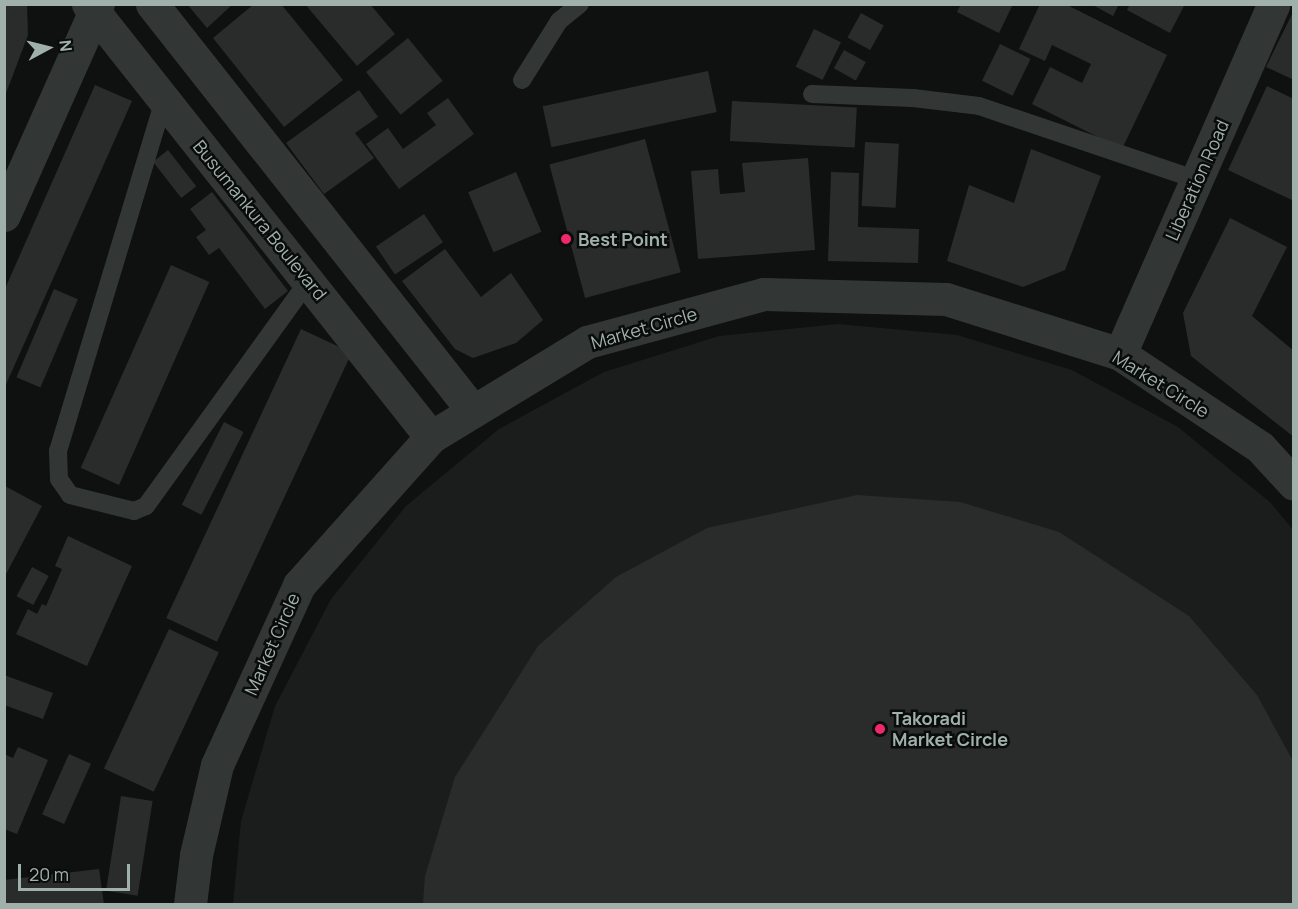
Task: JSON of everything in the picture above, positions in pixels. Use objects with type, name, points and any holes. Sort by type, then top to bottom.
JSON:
[{"type":"street","points":[[152,4],[473,411]]},
{"type":"street","name":"Liberation Road","points":[[1120,354],[1274,4]]},
{"type":"street","points":[[4,215],[94,7]]},
{"type":"street","name":"Busumankura Boulevard","points":[[94,7],[164,100],[431,436]]},
{"type":"street","name":"Market Circle","points":[[190,904],[196,855],[218,765],[299,585],[431,436],[587,342],[764,294],[946,299],[1120,354],[1260,447],[1293,484]]},
{"type":"lane","points":[[522,80],[559,21],[580,4]]},
{"type":"lane","points":[[812,94],[913,98],[979,106],[1197,180]]},
{"type":"lane","points":[[164,100],[58,451],[59,479],[70,495],[134,511],[146,506],[308,281]]},
{"type":"shaded area","points":[[838,324],[957,335],[1072,370],[1178,427],[1271,503],[1293,530],[1293,904],[233,904],[241,821],[275,706],[331,599],[406,506],[499,429],[604,372],[719,336]]},
{"type":"building","points":[[4,4],[27,4],[28,35],[5,96]]},
{"type":"building","points":[[187,4],[233,4],[207,28]]},
{"type":"building","points":[[254,4],[281,4],[343,80],[284,127],[213,38]]},
{"type":"building","points":[[305,4],[370,4],[395,34],[357,66]]},
{"type":"building","points":[[961,4],[1013,4],[999,33],[957,12]]},
{"type":"building","points":[[1040,4],[1065,4],[1167,55],[1122,149],[1032,104],[1050,67],[1082,83],[1091,64],[1052,45],[1045,61],[1019,49]]},
{"type":"building","points":[[1091,4],[1119,4],[1113,16]]},
{"type":"building","points":[[1130,4],[1185,4],[1170,33],[1127,10]]},
{"type":"building","points":[[1294,10],[1294,80],[1266,67]]},
{"type":"building","points":[[861,13],[884,26],[870,50],[847,37]]},
{"type":"building","points":[[814,29],[841,42],[823,80],[796,67]]},
{"type":"building","points":[[408,38],[443,81],[401,115],[366,72]]},
{"type":"building","points":[[1000,44],[1031,59],[1013,96],[982,81]]},
{"type":"building","points":[[844,50],[866,62],[856,80],[834,68]]},
{"type":"building","points":[[708,71],[717,112],[551,147],[543,106]]},
{"type":"building","points":[[95,85],[132,101],[4,389],[4,291]]},
{"type":"building","points":[[1267,86],[1294,99],[1294,201],[1228,170]]},
{"type":"building","points":[[359,90],[378,117],[355,133],[374,158],[324,194],[286,143]]},
{"type":"building","points":[[448,98],[474,134],[399,189],[366,144],[388,128],[403,149],[436,125],[427,113]]},
{"type":"building","points":[[732,101],[857,108],[855,147],[730,141]]},
{"type":"building","points":[[645,139],[681,272],[585,298],[549,165]]},
{"type":"building","points":[[865,142],[899,144],[896,208],[862,206]]},
{"type":"building","points":[[1031,149],[1101,176],[1065,270],[1023,287],[947,261],[969,185],[1014,203]]},
{"type":"building","points":[[168,150],[196,186],[181,198],[153,162]]},
{"type":"building","points":[[808,158],[815,250],[698,259],[691,171],[718,169],[720,194],[745,192],[742,163]]},
{"type":"building","points":[[516,172],[541,232],[494,252],[468,192]]},
{"type":"building","points":[[831,172],[859,173],[858,227],[919,229],[918,263],[828,261]]},
{"type":"building","points":[[212,192],[288,291],[265,309],[219,248],[209,255],[196,237],[206,230],[190,209]]},
{"type":"building","points":[[424,214],[443,242],[395,275],[376,246]]},
{"type":"building","points":[[1230,218],[1287,247],[1252,316],[1294,351],[1294,437],[1191,356],[1183,313]]},
{"type":"building","points":[[445,249],[481,297],[511,273],[543,320],[516,343],[473,358],[455,349],[402,281]]},
{"type":"building","points":[[171,265],[209,282],[119,485],[81,468]]},
{"type":"building","points":[[54,289],[78,299],[40,388],[16,377]]},
{"type":"building","points":[[301,329],[352,353],[217,642],[166,618]]},
{"type":"building","points":[[224,422],[244,432],[201,515],[182,505]]},
{"type":"building","points":[[5,486],[42,506],[4,578],[4,488]]},
{"type":"building","name":"Takoradi Market Circle","points":[[857,495],[960,502],[1059,532],[1189,616],[1257,695],[1294,763],[1294,904],[423,904],[425,876],[455,777],[538,646],[616,577],[707,528]]},
{"type":"building","points":[[68,536],[132,566],[87,666],[16,634],[28,609],[37,614],[42,604],[46,606],[62,569],[55,566]]},
{"type":"building","points":[[32,567],[49,576],[33,605],[17,596]]},
{"type":"building","points":[[169,629],[219,652],[154,792],[104,769]]},
{"type":"building","points":[[4,675],[53,693],[43,719],[4,705]]},
{"type":"building","points":[[18,747],[48,760],[17,834],[4,829],[4,754],[13,758]]},
{"type":"building","points":[[69,754],[91,764],[64,824],[42,814]]},
{"type":"building","points":[[121,796],[153,801],[138,896],[106,891]]},
{"type":"building","points":[[99,869],[104,904],[4,904],[4,880]]},
{"type":"place","name":"Best Point","points":[[566,239]]},
{"type":"place","name":"Takoradi Market Circle","points":[[880,729]]}]
